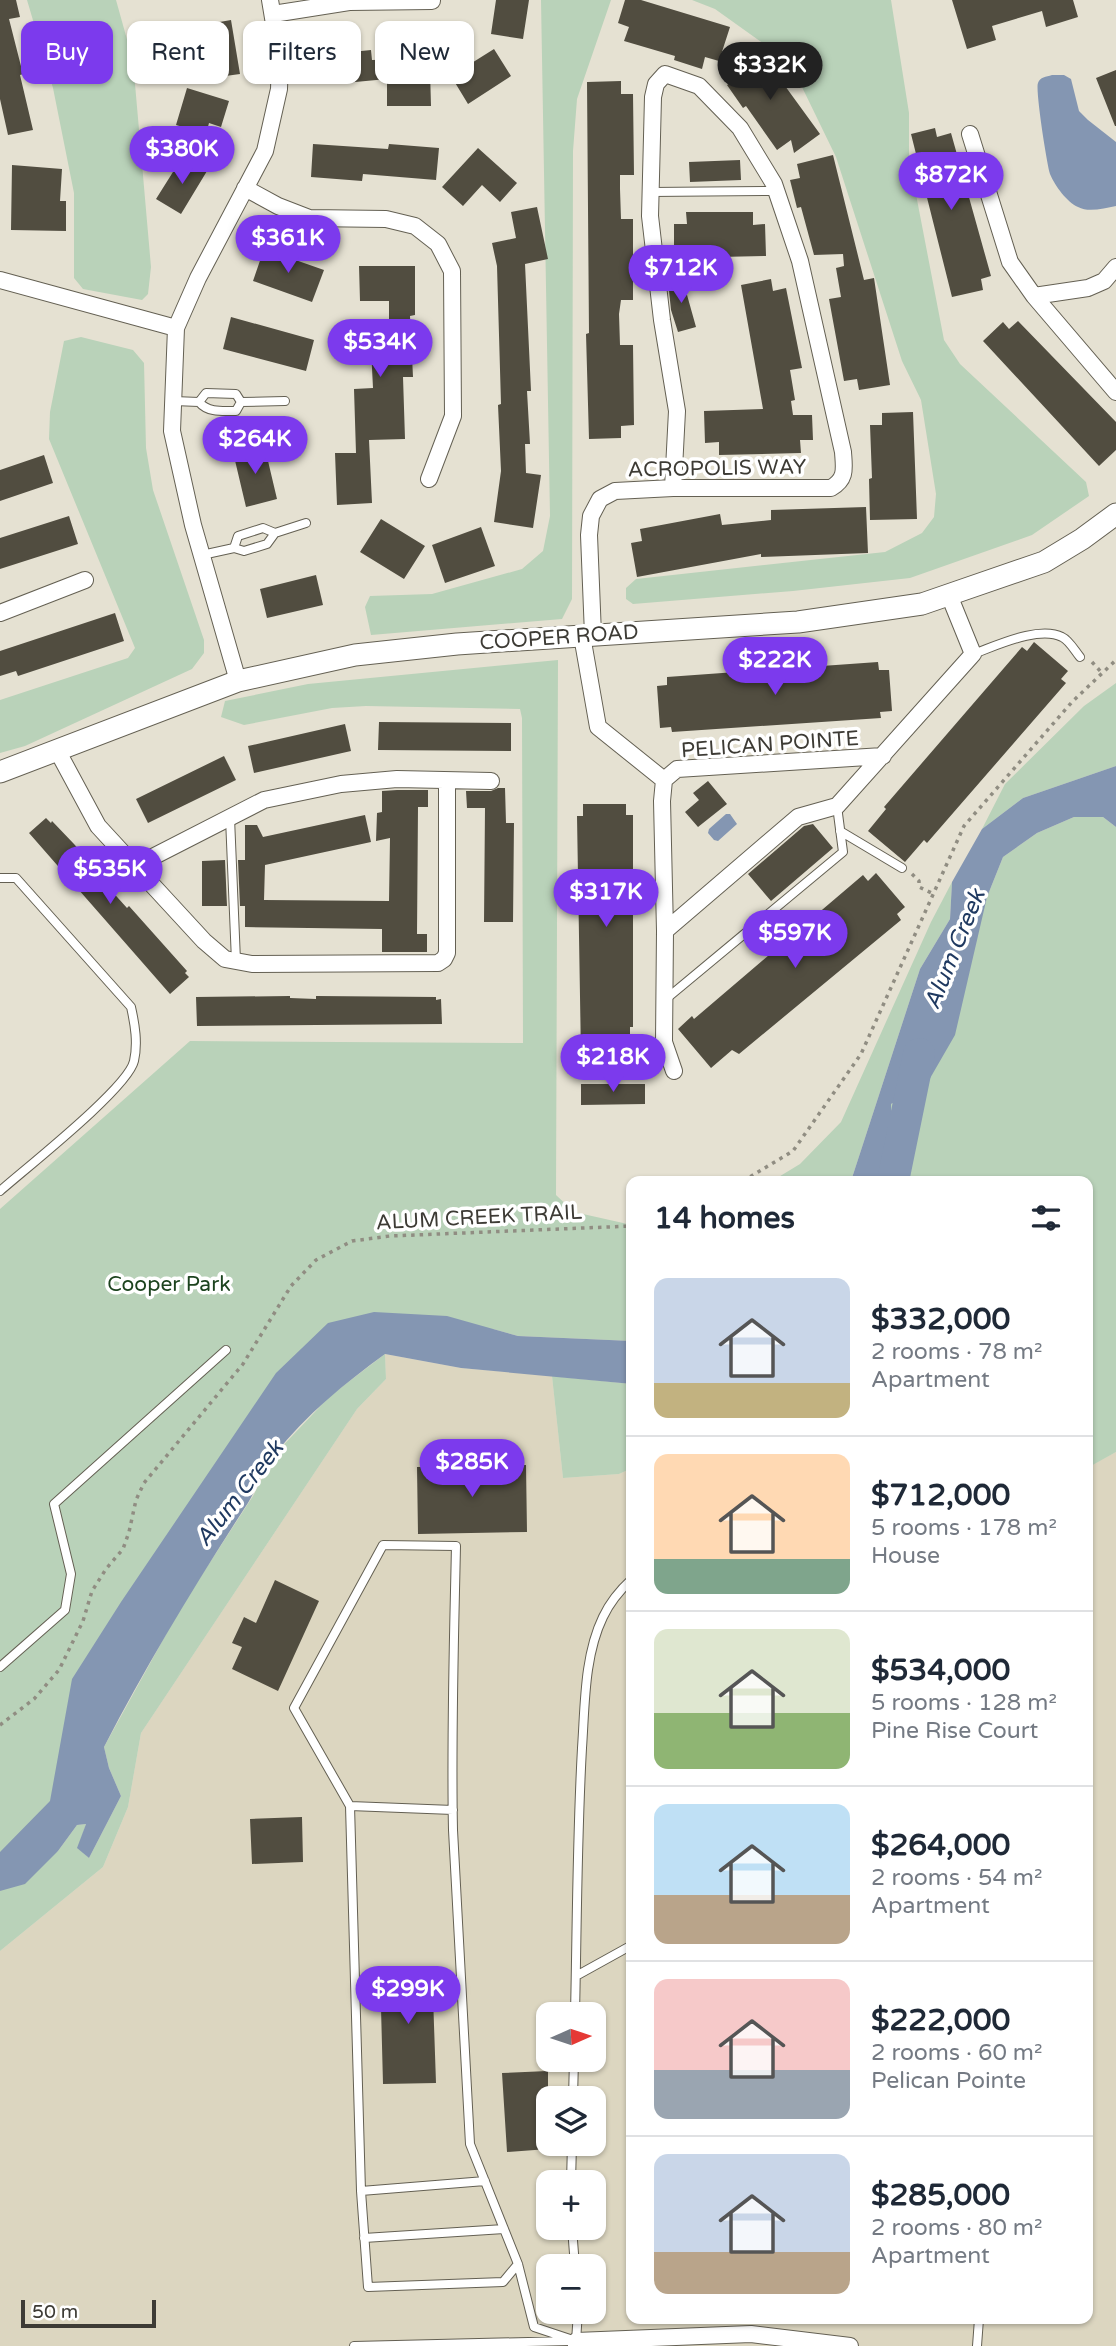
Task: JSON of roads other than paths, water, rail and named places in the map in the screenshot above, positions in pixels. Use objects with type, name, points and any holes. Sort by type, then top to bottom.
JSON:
[{"type":"street","points":[[238,681],[202,555],[172,431],[176,328],[198,278],[265,151],[279,89],[280,60],[271,7],[432,1]]},
{"type":"street","points":[[673,488],[677,411],[662,320],[650,216],[653,97],[656,84],[665,74],[699,86],[740,128],[776,191]]},
{"type":"street","points":[[970,134],[1010,262],[1034,296],[1116,392]]},
{"type":"street","points":[[245,188],[278,206],[309,218],[386,219],[415,226],[438,244],[452,271],[453,416],[429,479]]},
{"type":"street","name":"ACROPOLIS WAY","points":[[664,780],[598,727],[588,635],[591,516],[600,499],[615,491],[673,488],[831,488],[839,483],[844,475],[843,452],[800,261],[776,191]]},
{"type":"street","points":[[1034,296],[1088,288],[1104,281],[1116,267]]},
{"type":"street","points":[[0,280],[176,328]]},
{"type":"street","name":"COOPER ROAD","points":[[0,772],[238,681],[355,655],[588,635],[798,622],[922,604],[1044,562],[1083,539],[1116,514]]},
{"type":"street","points":[[0,613],[85,580]]},
{"type":"street","points":[[665,931],[798,817],[837,806],[973,654],[948,595]]},
{"type":"street","points":[[57,750],[98,826],[204,941],[225,959],[252,964],[438,963],[444,960],[447,953],[447,782]]},
{"type":"street","name":"PELICAN POINTE","points":[[664,780],[677,769],[883,756]]},
{"type":"street","points":[[135,866],[264,800],[341,785],[397,779],[491,781]]},
{"type":"street","points":[[664,780],[664,1042],[674,1071]]},
{"type":"street","points":[[576,2343],[726,2340],[751,2334],[850,2346]]},
{"type":"lane","points":[[650,192],[776,191]]},
{"type":"lane","points":[[199,402],[206,393],[233,393],[241,402]]},
{"type":"lane","points":[[174,401],[199,402],[210,410],[236,411],[241,402]]},
{"type":"lane","points":[[241,402],[285,401]]},
{"type":"lane","points":[[202,555],[234,548],[244,551],[267,544],[275,533],[306,523]]},
{"type":"lane","points":[[234,548],[238,536],[262,528],[275,533]]},
{"type":"lane","points":[[973,654],[1047,632],[1065,638],[1080,657]]},
{"type":"lane","points":[[664,1000],[843,852],[837,806]]},
{"type":"lane","points":[[230,818],[236,961]]},
{"type":"lane","points":[[840,831],[902,868]]},
{"type":"lane","points":[[0,878],[16,878],[131,1007],[136,1029],[134,1063],[108,1097],[0,1191]]},
{"type":"lane","points":[[0,1667],[65,1610],[71,1574],[54,1504],[226,1350]]},
{"type":"lane","points":[[518,2264],[503,2282],[369,2287],[361,2191],[350,1806],[294,1708],[383,1545],[456,1546],[453,1810],[470,2144],[518,2264],[534,2327],[576,2343]]},
{"type":"lane","points":[[575,2002],[585,1698],[592,1649],[602,1618],[618,1592],[626,1585]]},
{"type":"lane","points":[[350,1806],[453,1810]]},
{"type":"lane","points":[[576,1976],[626,1948]]},
{"type":"lane","points":[[361,2191],[485,2181]]},
{"type":"lane","points":[[364,2238],[504,2229]]},
{"type":"lane","points":[[576,2343],[577,2324]]},
{"type":"lane","points":[[976,2346],[978,2324]]},
{"type":"lane","points":[[354,2346],[576,2343]]},
{"type":"water","points":[[1064,75],[1071,79],[1079,111],[1116,142],[1116,206],[1082,209],[1066,198],[1052,179],[1044,143],[1038,83],[1040,79]]},
{"type":"water","points":[[1116,766],[1116,827],[1103,817],[1074,817],[1037,833],[1003,857],[987,897],[955,1035],[925,1087],[891,1104],[891,1176],[853,1176],[920,969],[950,919],[952,882],[982,829],[1023,798]]},
{"type":"water","points":[[726,814],[730,814],[737,824],[718,841],[714,840],[708,833],[709,829]]},
{"type":"water","points":[[374,1312],[447,1316],[518,1336],[626,1341],[626,1383],[461,1368],[385,1354],[355,1376],[313,1413],[270,1460],[248,1502],[137,1686],[104,1747],[109,1768],[121,1796],[89,1858],[77,1848],[86,1824],[77,1825],[58,1851],[25,1884],[0,1891],[0,1852],[50,1801],[72,1679],[276,1373],[328,1323]]},
{"type":"waterway","name":"Alum Creek","points":[[894,1176],[919,1054]]},
{"type":"park label","name":"Cooper Park","points":[[169,1284]]}]
